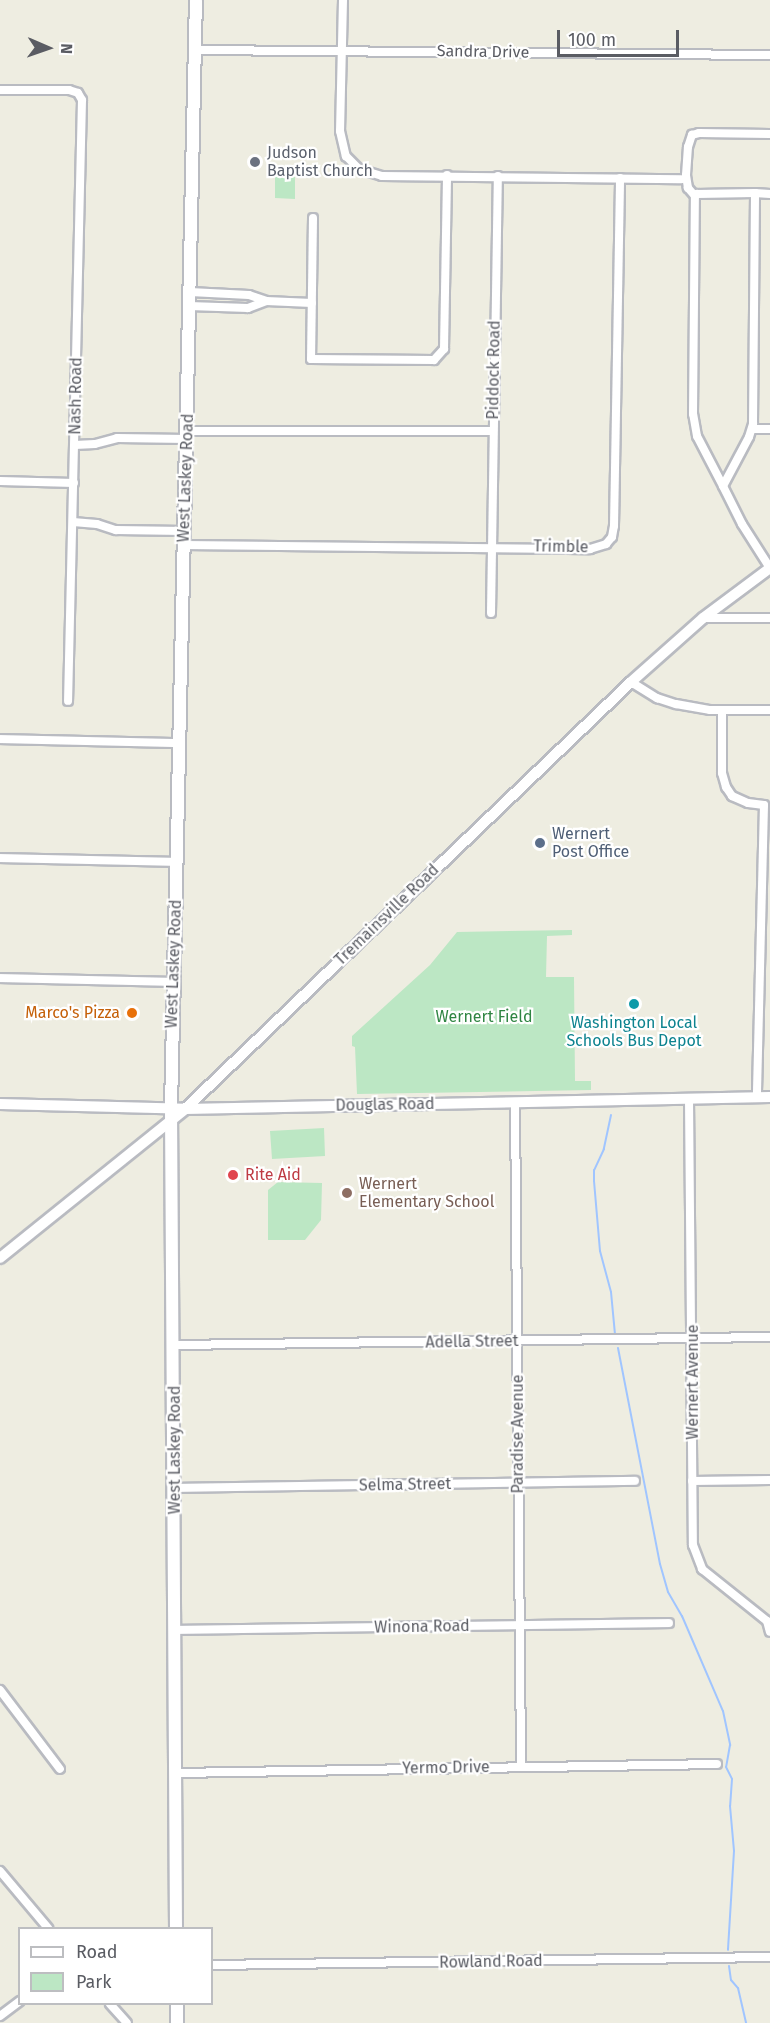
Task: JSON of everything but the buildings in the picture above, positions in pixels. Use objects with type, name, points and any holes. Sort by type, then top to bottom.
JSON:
[{"type":"main road","name":"West Laskey Road","points":[[176,1927],[171,1112],[196,0]]},
{"type":"main road","points":[[177,2005],[177,2023]]},
{"type":"street","points":[[343,0],[340,130],[346,156],[359,169],[375,175],[681,178]]},
{"type":"street","name":"Sandra Drive","points":[[195,50],[770,55]]},
{"type":"street","name":"Nash Road","points":[[0,90],[69,90],[78,93],[82,100],[68,701]]},
{"type":"street","points":[[770,134],[699,132],[692,135],[688,147],[686,175],[688,188],[695,196],[693,414],[697,436],[742,524],[770,568]]},
{"type":"street","points":[[313,218],[311,359],[434,360],[444,349],[447,175]]},
{"type":"street","name":"Piddock Road","points":[[491,613],[498,176]]},
{"type":"street","name":"Trimble","points":[[184,545],[491,546],[590,549],[600,547],[612,537],[620,178]]},
{"type":"street","points":[[723,486],[752,429],[755,193]]},
{"type":"street","points":[[695,196],[697,194],[770,194]]},
{"type":"street","points":[[190,292],[249,295],[266,301],[312,303]]},
{"type":"street","points":[[189,306],[248,308],[266,301]]},
{"type":"street","points":[[752,429],[770,429]]},
{"type":"street","points":[[75,445],[95,444],[117,438],[187,435],[493,431]]},
{"type":"street","points":[[0,481],[74,483]]},
{"type":"street","points":[[73,522],[97,524],[116,530],[184,531]]},
{"type":"street","name":"Tremainsville Road","points":[[185,1109],[631,682],[703,618],[770,568]]},
{"type":"street","points":[[703,618],[770,618]]},
{"type":"street","points":[[631,682],[666,702],[722,711],[770,710]]},
{"type":"street","points":[[722,711],[722,773],[726,787],[732,796],[748,803],[767,805],[757,1097]]},
{"type":"street","points":[[0,739],[180,743]]},
{"type":"street","points":[[0,858],[177,862]]},
{"type":"street","points":[[0,978],[173,982]]},
{"type":"street","name":"Douglas Road","points":[[0,1104],[171,1112],[185,1109],[770,1097]]},
{"type":"street","name":"Wernert Avenue","points":[[689,1099],[693,1338],[693,1545],[698,1560],[714,1580],[769,1621],[770,1632]]},
{"type":"street","name":"Paradise Avenue","points":[[515,1102],[519,1341],[521,1767]]},
{"type":"street","points":[[0,1258],[171,1112]]},
{"type":"street","name":"Adella Street","points":[[174,1345],[770,1337]]},
{"type":"street","points":[[692,1481],[770,1479]]},
{"type":"street","name":"Selma Street","points":[[175,1488],[636,1481]]},
{"type":"street","name":"Winona Road","points":[[175,1630],[669,1623]]},
{"type":"street","points":[[0,1690],[60,1769]]},
{"type":"street","name":"Yermo Drive","points":[[176,1773],[717,1764]]},
{"type":"street","points":[[0,1871],[46,1927]]},
{"type":"street","name":"Rowland Road","points":[[213,1965],[770,1957]]},
{"type":"street","points":[[0,2016],[18,2002]]},
{"type":"street","points":[[111,2005],[127,2023]]},
{"type":"green space","points":[[275,177],[295,177],[295,199],[275,198]]},
{"type":"green space","name":"Wernert Field","points":[[572,930],[572,935],[547,936],[546,977],[574,977],[575,1081],[591,1081],[591,1090],[357,1094],[355,1047],[352,1046],[352,1036],[430,965],[457,932]]},
{"type":"green space","points":[[324,1128],[325,1156],[272,1159],[270,1131]]},
{"type":"green space","points":[[278,1182],[322,1183],[321,1220],[305,1240],[268,1240],[268,1190]]},
{"type":"waterway","points":[[611,1115],[604,1149],[594,1170],[594,1181],[600,1251],[611,1292],[615,1334]]},
{"type":"waterway","points":[[618,1348],[660,1564],[668,1592],[682,1616],[723,1711],[730,1745],[726,1767],[732,1779],[730,1806],[734,1851],[728,1950]]},
{"type":"waterway","points":[[729,1966],[731,1980],[738,1988],[746,2023]]},
{"type":"place","name":"Judson Baptist Church","points":[[255,162]]},
{"type":"place","name":"Wernert Post Office","points":[[540,843]]},
{"type":"place","name":"Washington Local Schools Bus Depot","points":[[634,1004]]},
{"type":"place","name":"Marco's Pizza","points":[[132,1013]]},
{"type":"place","name":"Rite Aid","points":[[233,1175]]},
{"type":"place","name":"Wernert Elementary School","points":[[347,1193]]}]
